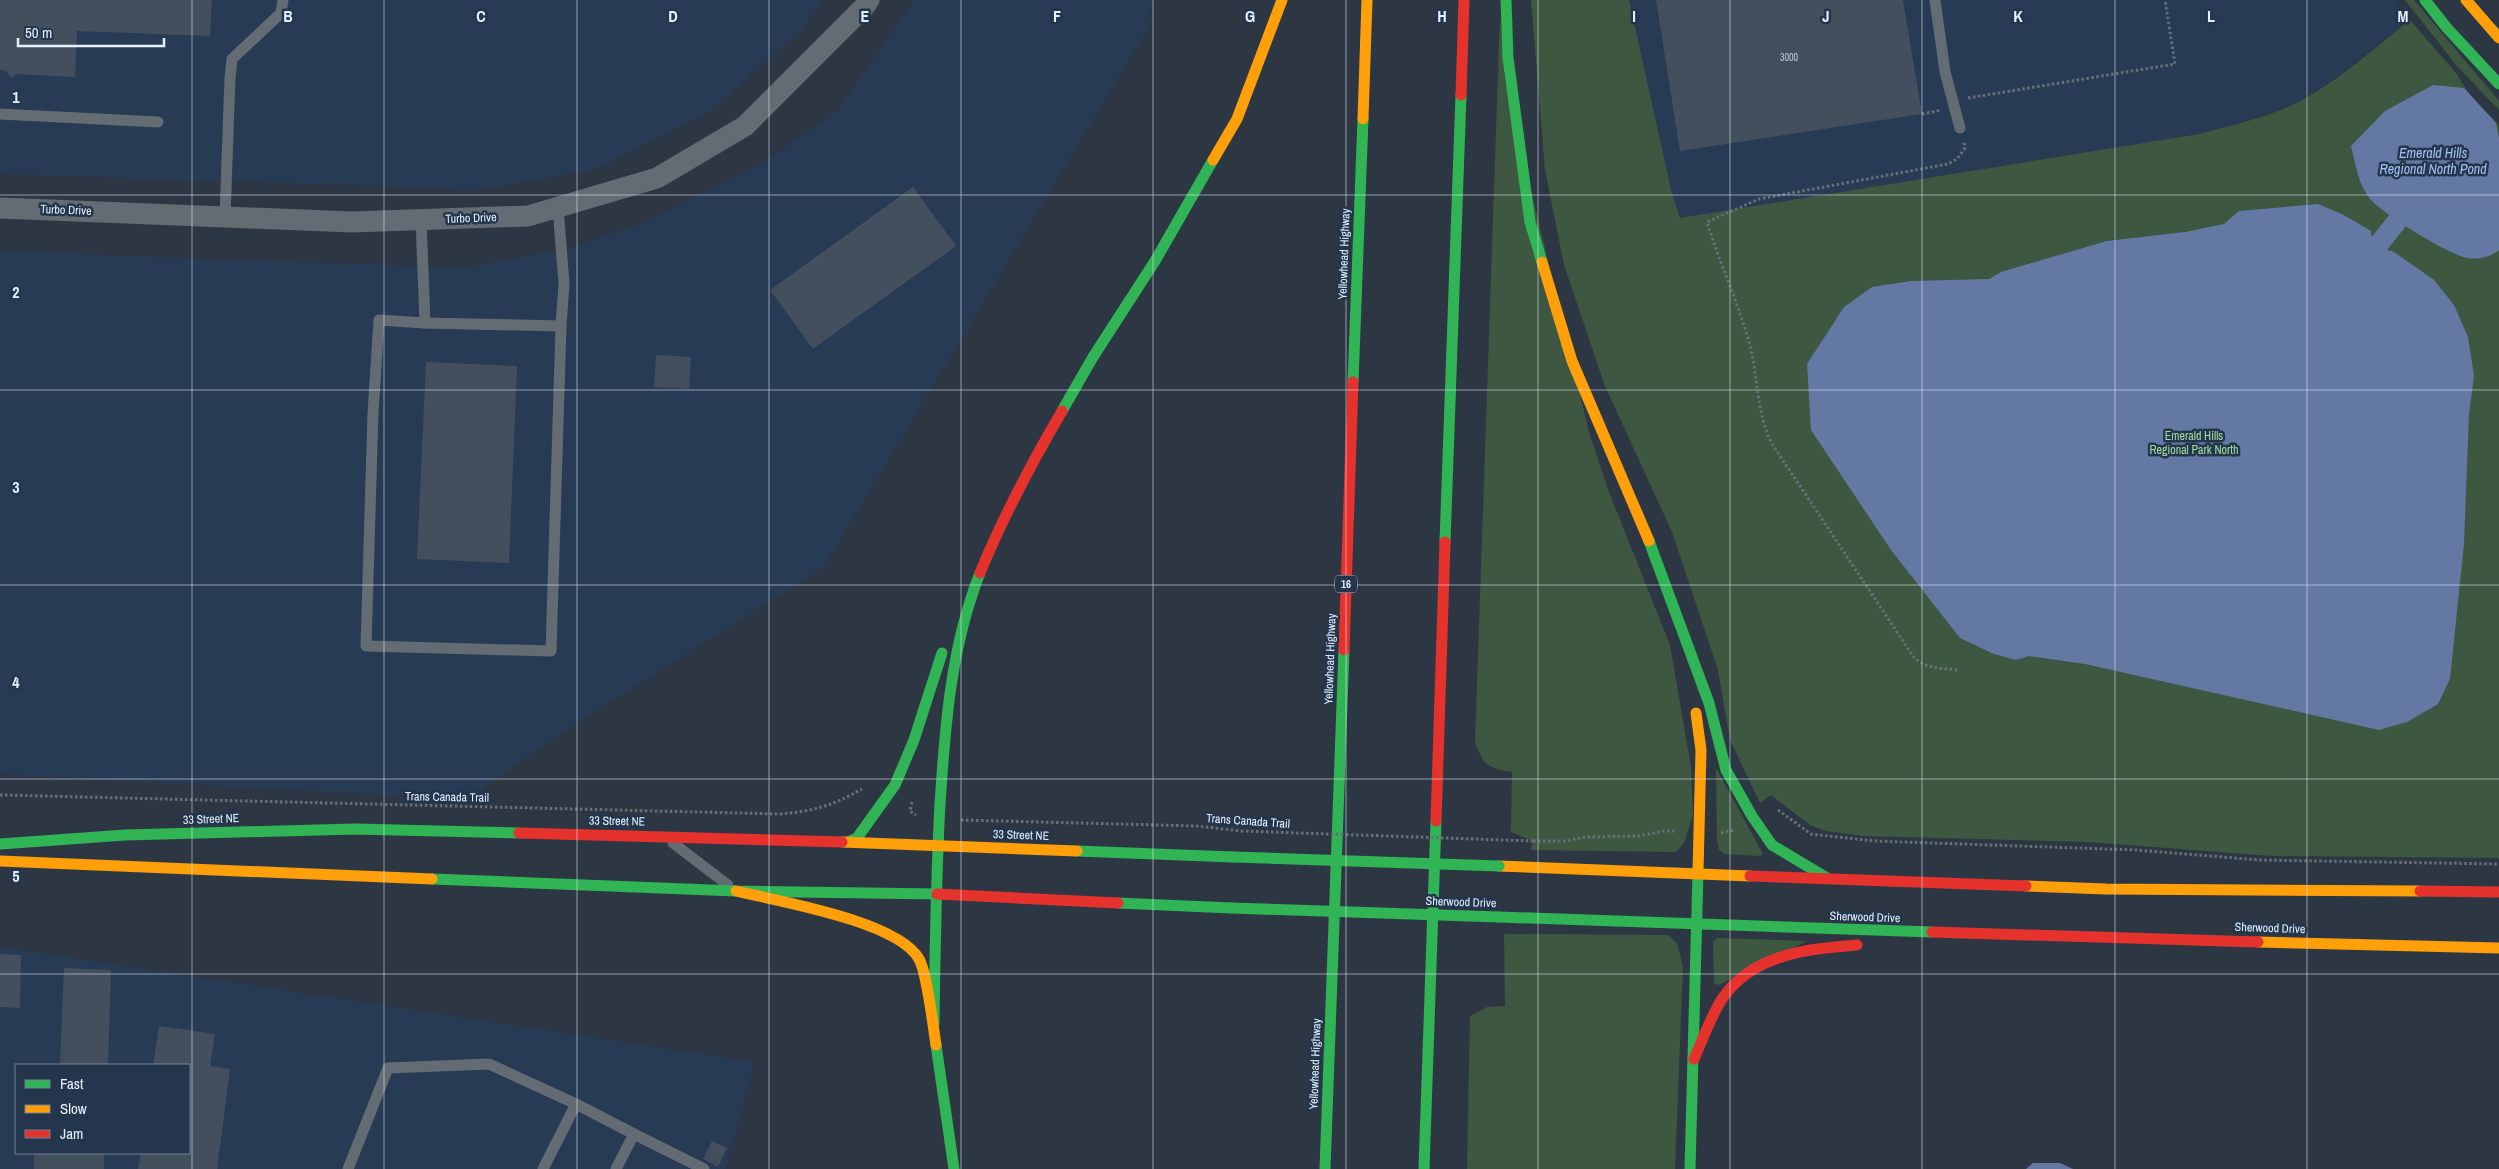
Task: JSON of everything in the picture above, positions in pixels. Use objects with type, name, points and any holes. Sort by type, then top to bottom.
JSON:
[{"type":"main road","points":[[934,1024],[935,894],[944,720],[967,606],[994,539],[1032,464],[1093,357],[1155,261],[1237,119],[1282,0]]},
{"type":"main road","name":"Yellowhead Highway","points":[[1325,1169],[1367,0]]},
{"type":"main road","points":[[1424,1169],[1464,0]]},
{"type":"main road","points":[[1506,0],[1508,58],[1530,222],[1572,360],[1652,548],[1688,642],[1709,703],[1726,770],[1752,816],[1772,845],[1827,878]]},
{"type":"main road","points":[[2426,0],[2447,28],[2499,84]]},
{"type":"main road","points":[[2466,0],[2499,38]]},
{"type":"main road","points":[[848,842],[857,838],[895,785],[914,740],[948,634],[967,606]]},
{"type":"main road","points":[[1688,642],[1701,750],[1690,1169]]},
{"type":"main road","name":"33 Street NE","points":[[0,844],[125,835],[355,829],[664,836],[1698,872]]},
{"type":"main road","points":[[0,861],[736,892],[935,894]]},
{"type":"main road","points":[[1698,872],[2106,889],[2499,892]]},
{"type":"main road","points":[[736,892],[823,912],[860,924],[897,939],[919,957],[934,1024],[954,1169]]},
{"type":"main road","name":"Sherwood Drive","points":[[935,894],[1231,908],[1976,934],[2499,948]]},
{"type":"main road","points":[[1889,943],[1976,934]]},
{"type":"main road","points":[[1694,1059],[1725,994],[1747,972],[1772,958],[1819,948],[1869,944]]},
{"type":"street","name":"Turbo Drive","points":[[0,208],[352,222],[528,216],[657,178],[745,126],[869,0]]},
{"type":"lane","points":[[225,217],[232,59],[282,13],[283,0]]},
{"type":"lane","points":[[1935,0],[1945,72],[1960,128]]},
{"type":"lane","points":[[0,114],[158,122]]},
{"type":"lane","points":[[558,207],[564,284],[561,326],[551,651],[366,646],[373,414],[380,320],[425,323],[561,326]]},
{"type":"lane","points":[[422,219],[425,323]]},
{"type":"lane","points":[[664,836],[736,892]]},
{"type":"lane","points":[[348,1169],[388,1068],[489,1064],[576,1104],[704,1169]]},
{"type":"lane","points":[[543,1169],[576,1104]]},
{"type":"lane","points":[[616,1169],[634,1134]]},
{"type":"path","points":[[1922,114],[1970,97],[2175,64],[2165,0]]},
{"type":"path","points":[[1958,670],[1922,665],[1913,656],[1772,444],[1761,418],[1753,360],[1744,326],[1707,222],[1759,199],[1948,164],[1957,159],[1965,148],[1960,128]]},
{"type":"path","name":"Trans Canada Trail","points":[[0,795],[780,814],[811,812],[837,804],[865,787]]},
{"type":"path","points":[[1771,805],[1811,834],[1874,841],[2136,850],[2259,860],[2499,864]]},
{"type":"path","name":"Trans Canada Trail","points":[[963,820],[1197,826],[1241,831],[1533,841],[1565,841],[1586,837],[1639,836],[1663,831],[1686,831]]},
{"type":"path","points":[[1720,833],[1737,830]]},
{"type":"shaded area","points":[[0,0],[824,0],[799,32],[709,112],[597,169],[473,191],[380,186],[0,174]]},
{"type":"shaded area","points":[[914,0],[1152,0],[1149,27],[824,567],[601,708],[466,799],[0,774],[0,251],[463,268],[569,248],[642,223],[769,159],[838,110]]},
{"type":"shaded area","points":[[1626,0],[2395,0],[2410,20],[2325,86],[2296,102],[2248,121],[2199,134],[1680,218],[1672,194]]},
{"type":"shaded area","points":[[0,947],[755,1062],[725,1169],[0,1169]]},
{"type":"green space","name":"Emerald Hills Regional Park North","points":[[1531,0],[1629,0],[1672,194],[1680,218],[2199,134],[2237,124],[2286,108],[2313,94],[2356,64],[2410,20],[2456,73],[2469,94],[2499,125],[2499,858],[2272,856],[2088,842],[1864,836],[1826,831],[1810,825],[1771,795],[1760,803],[1730,740],[1718,670],[1672,532],[1605,386],[1564,265],[1545,170]]},
{"type":"green space","points":[[2405,0],[2414,0],[2499,101],[2499,110],[2457,66]]},
{"type":"green space","points":[[1500,15],[1505,81],[1589,432],[1609,492],[1670,645],[1691,767],[1693,815],[1684,843],[1676,852],[1531,850],[1533,841],[1511,832],[1512,772],[1497,769],[1484,761],[1475,743]]},
{"type":"green space","points":[[1716,768],[1763,854],[1760,856],[1725,854],[1719,850],[1717,841]]},
{"type":"green space","points":[[1504,934],[1668,935],[1677,943],[1683,967],[1675,1169],[1467,1169],[1470,1016],[1487,1007],[1505,1006]]},
{"type":"green space","points":[[1717,938],[1807,941],[1719,985],[1714,983],[1713,942]]},
{"type":"water","name":"Emerald Hills Regional North Pond","points":[[2433,85],[2464,88],[2496,123],[2499,138],[2499,250],[2484,257],[2471,259],[2457,255],[2402,224],[2371,200],[2363,188],[2358,174],[2351,146],[2385,111]]},
{"type":"water","points":[[2318,204],[2342,214],[2371,231],[2371,235],[2384,249],[2394,252],[2434,280],[2454,305],[2468,337],[2474,376],[2469,414],[2464,544],[2450,679],[2438,704],[2407,722],[2379,730],[2085,664],[2029,656],[2016,660],[1994,654],[1960,638],[1891,550],[1811,430],[1807,364],[1844,307],[1872,287],[1911,281],[1989,279],[2001,272],[2107,241],[2185,232],[2224,224],[2239,211]]},
{"type":"water","points":[[2033,1163],[2060,1163],[2073,1169],[2026,1169]]},
{"type":"building","points":[[0,0],[212,0],[210,36],[77,31],[75,77],[16,74],[12,78],[6,71],[0,70]]},
{"type":"building","points":[[1656,0],[1903,0],[1922,114],[1680,151]]},
{"type":"building","points":[[913,187],[956,246],[813,349],[770,290]]},
{"type":"building","points":[[656,355],[691,357],[689,389],[654,387]]},
{"type":"building","points":[[426,362],[517,366],[509,563],[417,559]]},
{"type":"building","points":[[0,954],[21,955],[20,1008],[0,1007]]},
{"type":"building","points":[[64,968],[111,970],[108,1064],[60,1064]]},
{"type":"building","points":[[159,1026],[215,1034],[210,1066],[230,1069],[217,1169],[138,1169],[141,1154],[190,1154],[190,1064],[153,1064]]},
{"type":"building","points":[[712,1141],[727,1148],[718,1167],[703,1159]]},
{"type":"building","points":[[34,1154],[104,1154],[104,1169],[34,1169]]},
{"type":"waterway","points":[[2379,244],[2398,220]]},
{"type":"traffic: fast","points":[[1506,0],[1508,58],[1530,222],[1542,262]]},
{"type":"traffic: fast","points":[[2425,0],[2447,28],[2499,84]]},
{"type":"traffic: fast","points":[[1445,542],[1461,95]]},
{"type":"traffic: fast","points":[[1353,382],[1363,119]]},
{"type":"traffic: fast","points":[[1062,411],[1093,357],[1155,261],[1213,160]]},
{"type":"traffic: fast","points":[[1649,541],[1709,703],[1726,770],[1752,816],[1772,845],[1827,878]]},
{"type":"traffic: fast","points":[[934,1024],[939,831],[947,716],[962,629],[980,573]]},
{"type":"traffic: fast","points":[[1325,1169],[1344,650]]},
{"type":"traffic: fast","points":[[848,842],[857,838],[895,785],[914,740],[942,653]]},
{"type":"traffic: fast","points":[[1424,1169],[1436,821]]},
{"type":"traffic: fast","points":[[0,844],[125,835],[355,829],[519,833]]},
{"type":"traffic: fast","points":[[1077,851],[1233,857]]},
{"type":"traffic: fast","points":[[1233,857],[1499,866]]},
{"type":"traffic: fast","points":[[1690,1169],[1698,872]]},
{"type":"traffic: fast","points":[[432,879],[736,891],[937,894]]},
{"type":"traffic: fast","points":[[1118,903],[1231,908]]},
{"type":"traffic: fast","points":[[1231,908],[1499,917]]},
{"type":"traffic: fast","points":[[1499,917],[1932,932]]},
{"type":"traffic: fast","points":[[936,1045],[954,1169]]},
{"type":"traffic: slow","points":[[1213,160],[1237,119],[1282,0]]},
{"type":"traffic: slow","points":[[1363,119],[1367,0]]},
{"type":"traffic: slow","points":[[2466,0],[2499,38]]},
{"type":"traffic: slow","points":[[1542,262],[1572,361],[1649,541]]},
{"type":"traffic: slow","points":[[1696,713],[1701,750],[1698,872]]},
{"type":"traffic: slow","points":[[842,842],[1077,851]]},
{"type":"traffic: slow","points":[[0,861],[432,879]]},
{"type":"traffic: slow","points":[[1499,866],[1750,876]]},
{"type":"traffic: slow","points":[[2026,886],[2106,889],[2420,891]]},
{"type":"traffic: slow","points":[[736,891],[835,914],[863,923],[907,946],[919,959],[922,966],[936,1045]]},
{"type":"traffic: slow","points":[[2258,942],[2499,948]]},
{"type":"traffic: jam","points":[[1461,95],[1464,0]]},
{"type":"traffic: jam","points":[[1344,650],[1353,382]]},
{"type":"traffic: jam","points":[[980,573],[1018,491],[1062,411]]},
{"type":"traffic: jam","points":[[1436,821],[1445,542]]},
{"type":"traffic: jam","points":[[519,833],[842,842]]},
{"type":"traffic: jam","points":[[1750,876],[2026,886]]},
{"type":"traffic: jam","points":[[2420,891],[2499,892]]},
{"type":"traffic: jam","points":[[937,894],[1118,903]]},
{"type":"traffic: jam","points":[[1932,932],[2258,942]]},
{"type":"traffic: jam","points":[[1694,1059],[1710,1021],[1722,999],[1734,984],[1749,972],[1765,963],[1801,952],[1857,945]]}]
